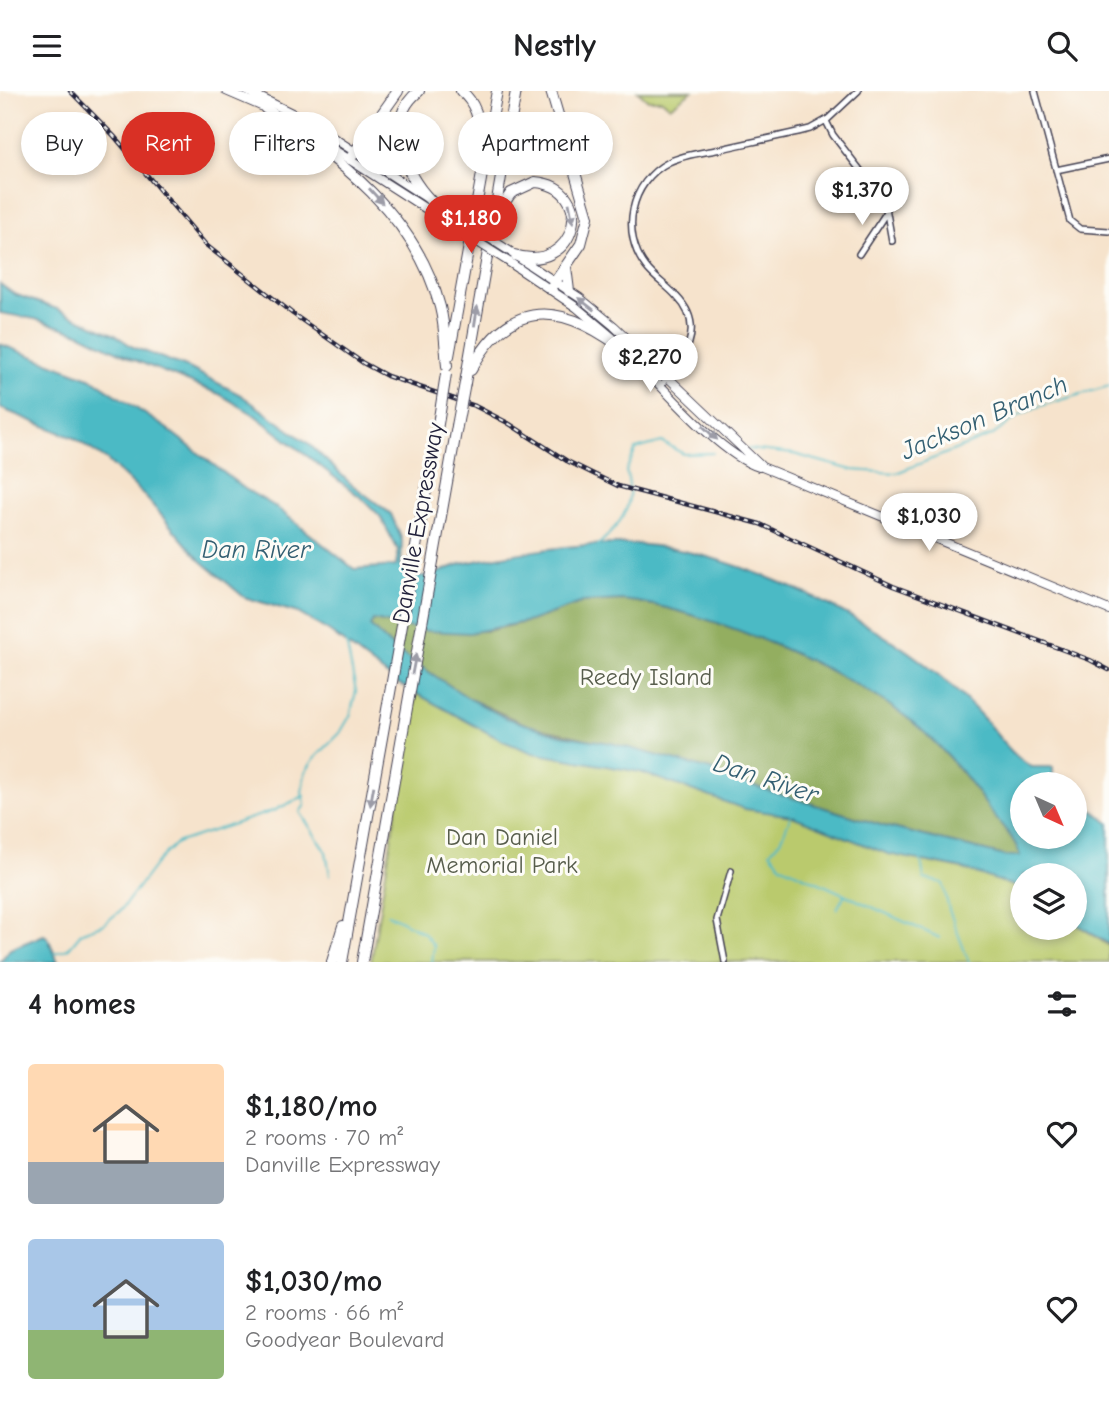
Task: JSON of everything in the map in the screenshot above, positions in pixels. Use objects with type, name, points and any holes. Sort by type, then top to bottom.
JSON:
[{"type":"highway","points":[[352,155],[398,91]]},
{"type":"highway","points":[[419,91],[406,107],[400,142],[407,168],[431,201]]},
{"type":"highway","points":[[461,91],[471,102],[478,118],[481,141],[477,181],[479,187]]},
{"type":"highway","name":"Danville Expressway","points":[[342,962],[496,91]]},
{"type":"highway","name":"Danville Expressway","points":[[364,962],[402,731],[516,91]]},
{"type":"highway","points":[[551,91],[588,217],[585,235],[553,285]]},
{"type":"highway","points":[[265,108],[341,161],[396,221],[418,256],[434,289],[443,319],[447,370]]},
{"type":"highway","points":[[491,225],[506,198],[530,183],[553,187],[568,200],[574,224],[562,247],[540,257],[511,256]]},
{"type":"highway","points":[[566,267],[569,291]]},
{"type":"highway","points":[[465,381],[491,339],[506,327],[534,316],[561,315],[584,322],[631,355]]},
{"type":"highway","points":[[332,962],[343,926],[358,847],[365,833]]},
{"type":"main road","points":[[226,91],[265,108],[431,201],[553,285],[762,467],[1109,610]]},
{"type":"main road","points":[[247,91],[304,118],[448,223],[511,256]]},
{"type":"main road","points":[[553,285],[569,291],[614,326],[664,381]]},
{"type":"street","points":[[664,381],[687,354],[691,326],[682,303],[649,271],[636,250],[632,233],[632,212],[642,186],[661,167],[675,159],[810,129],[826,121],[858,91]]},
{"type":"street","points":[[1035,91],[1072,224],[1080,229],[1109,231]]},
{"type":"street","points":[[826,121],[833,135],[885,202],[892,241]]},
{"type":"street","points":[[1056,170],[1109,159]]},
{"type":"street","points":[[859,254],[886,213]]},
{"type":"street","points":[[725,962],[716,920],[731,871]]},
{"type":"green space","points":[[638,91],[692,91],[670,107],[662,100],[648,100]]},
{"type":"green space","name":"Reedy Island","points":[[622,600],[696,616],[783,648],[865,690],[900,712],[936,743],[1009,833],[1010,849],[1018,849],[1020,856],[1005,856],[884,826],[646,753],[527,725],[470,699],[394,649],[370,626],[373,620],[427,631],[487,631],[530,621],[583,602]]},
{"type":"green space","name":"Dan Daniel Memorial Park","points":[[416,690],[628,766],[791,814],[891,854],[977,872],[1010,884],[1010,940],[1087,940],[1087,931],[1109,946],[1109,962],[371,962]]},
{"type":"water","name":"Dan River","points":[[0,284],[14,294],[57,309],[115,335],[133,347],[189,368],[241,395],[309,444],[351,484],[391,514],[402,540],[401,566],[414,575],[431,575],[465,563],[566,547],[628,544],[665,547],[705,556],[747,570],[790,587],[871,628],[949,684],[1021,760],[1032,767],[1053,767],[1053,772],[1010,772],[1010,836],[961,771],[926,734],[899,712],[865,690],[783,648],[696,616],[622,600],[583,602],[530,621],[469,633],[427,631],[373,620],[370,626],[394,649],[470,699],[506,718],[561,735],[611,743],[711,770],[721,776],[884,826],[1005,856],[1020,856],[1018,849],[1087,849],[1087,810],[1091,809],[1109,823],[1109,944],[1087,930],[1087,863],[1010,863],[1010,885],[964,869],[888,854],[792,816],[745,809],[640,772],[533,753],[503,741],[397,683],[330,632],[298,613],[244,597],[199,559],[143,494],[107,460],[74,438],[0,408],[0,344],[92,379],[166,428],[245,489],[276,507],[354,569],[396,566],[398,550],[380,516],[364,500],[253,414],[219,394],[132,359],[79,333],[35,319],[0,313]]},
{"type":"water","points":[[44,935],[48,938],[58,962],[0,962],[10,949]]},
{"type":"waterway","name":"Jackson Branch","points":[[748,449],[794,454],[852,470],[896,473],[993,435],[1020,415],[1037,407],[1109,386]]},
{"type":"waterway","name":"Jackson Branch","points":[[600,547],[598,545],[625,512],[629,493],[626,471],[636,449],[662,442],[684,454],[713,453]]},
{"type":"waterway","points":[[330,875],[326,852],[300,812],[305,805],[302,792],[305,773],[314,759],[340,733],[350,716],[356,691],[346,642]]},
{"type":"waterway","points":[[55,953],[68,949],[82,932],[104,924],[121,910],[157,862],[176,843],[273,811],[304,796]]},
{"type":"waterway","points":[[791,815],[782,838],[770,852],[782,866],[940,938]]},
{"type":"waterway","points":[[921,860],[924,879],[943,883],[949,910],[969,962]]},
{"type":"waterway","points":[[837,909],[845,894]]},
{"type":"waterway","points":[[388,914],[424,933],[434,946],[432,962]]},
{"type":"railway","points":[[70,91],[114,136],[206,245],[293,314],[363,363],[387,376],[475,406],[508,423],[567,461],[618,486],[760,524],[893,586],[1090,660],[1109,670]]}]
